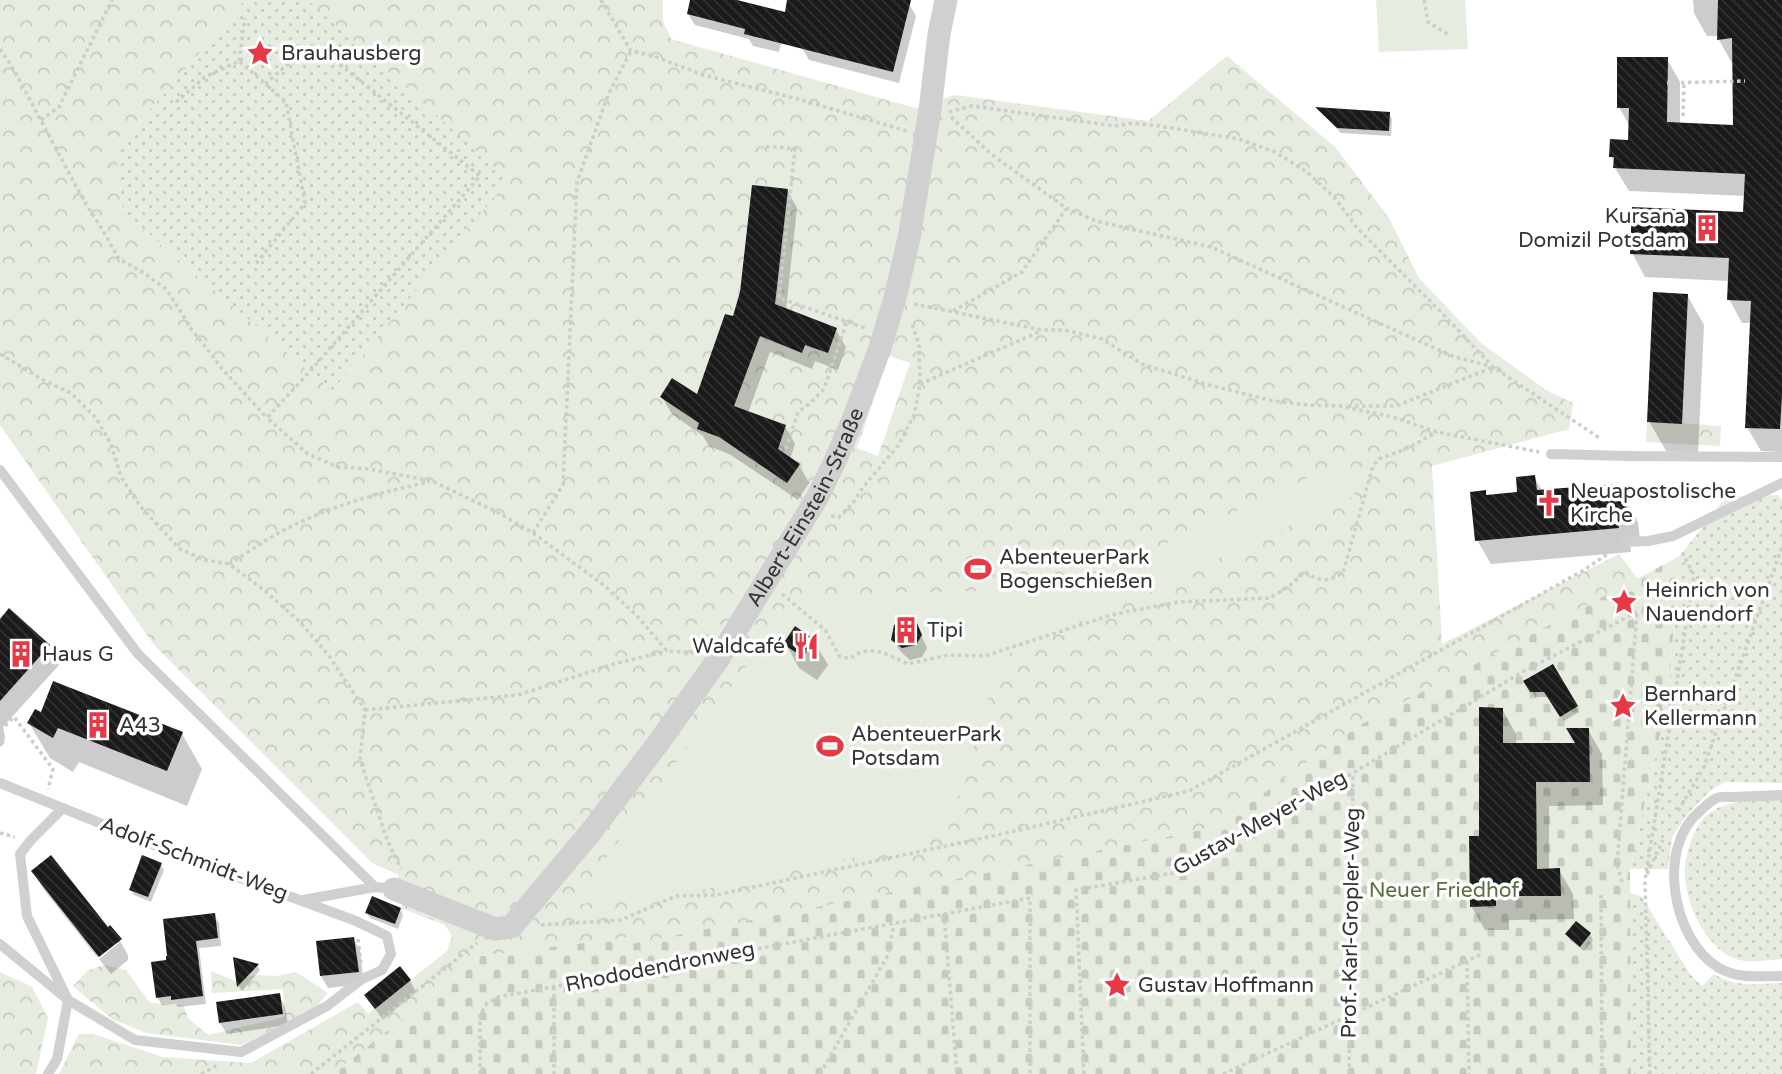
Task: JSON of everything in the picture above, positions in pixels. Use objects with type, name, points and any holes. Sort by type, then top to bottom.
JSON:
[{"type":"street","name":"Albert-Einstein-Straße","points":[[503,928],[590,833],[719,658],[817,498],[836,459],[880,348],[895,298],[909,238],[946,0]]},
{"type":"street","points":[[390,889],[503,928]]},
{"type":"lane","points":[[1551,454],[1782,457]]},
{"type":"lane","points":[[0,470],[138,654],[390,889]]},
{"type":"lane","points":[[1625,542],[1673,536],[1782,483]]},
{"type":"lane","name":"Adolf-Schmidt-Weg","points":[[0,783],[300,900],[390,889]]},
{"type":"lane","points":[[1782,795],[1717,798],[1695,816],[1679,839],[1673,877],[1687,931],[1703,956],[1733,974],[1782,976]]},
{"type":"lane","points":[[48,1074],[57,1059],[68,1000],[27,916],[20,854],[63,808]]},
{"type":"lane","points":[[0,943],[68,1000],[135,1040],[241,1052],[327,1006],[362,979],[382,970],[391,954],[387,936],[356,920],[300,900]]},
{"type":"path","points":[[41,120],[59,107],[112,0]]},
{"type":"path","points":[[601,0],[631,51],[654,56],[703,75],[798,99],[926,137]]},
{"type":"path","points":[[1423,0],[1428,22],[1449,35]]},
{"type":"path","points":[[239,61],[245,18]]},
{"type":"path","points":[[0,49],[118,259],[167,290],[192,330],[224,371],[267,418],[308,454],[338,467],[369,469],[432,481],[499,513],[533,533],[605,586],[638,617],[667,651]]},
{"type":"path","points":[[265,84],[304,50],[329,55],[480,176],[267,418]]},
{"type":"path","points":[[533,533],[564,485],[577,183],[608,96],[631,51]]},
{"type":"path","points":[[239,61],[286,102],[305,203],[255,265]]},
{"type":"path","points":[[176,102],[205,77],[239,61]]},
{"type":"path","points":[[1667,83],[1745,81]]},
{"type":"path","points":[[1683,116],[1684,82]]},
{"type":"path","points":[[1493,367],[1452,356],[1211,247],[1096,221],[1066,208],[991,154],[946,113],[972,106],[1115,126],[1133,123],[1159,126],[1239,139],[1275,152],[1307,172],[1335,198],[1357,228],[1493,367],[1627,456]]},
{"type":"path","points":[[766,148],[795,149],[779,298],[852,323]]},
{"type":"path","points":[[951,312],[1022,272],[1066,208]]},
{"type":"path","points":[[895,298],[951,312],[1042,330],[1065,330],[1102,339],[1142,364],[1209,385],[1274,401],[1308,405],[1396,406],[1493,367]]},
{"type":"path","points":[[786,449],[798,412],[824,388],[847,321]]},
{"type":"path","points":[[920,384],[1042,330]]},
{"type":"path","points":[[0,354],[71,393],[96,418],[111,444],[121,477],[141,506],[180,549],[205,560],[229,564],[300,622],[329,656],[365,710],[360,760],[388,842],[402,871],[390,889]]},
{"type":"path","points":[[1340,407],[1393,417],[1437,432],[1551,454]]},
{"type":"path","points":[[766,583],[825,630],[840,657],[852,658],[863,651],[886,653],[908,664],[948,655],[985,656],[1111,615],[1178,602],[1270,598],[1305,572],[1316,579],[1331,580],[1343,573],[1373,466],[1379,460],[1437,432]]},
{"type":"path","points":[[229,564],[276,534],[325,511],[377,493],[432,481]]},
{"type":"path","points":[[1650,1074],[1645,880],[1694,575],[1673,536]]},
{"type":"path","points":[[311,1074],[503,928],[621,920],[676,896],[716,895],[1189,791],[1584,570],[1625,542]]},
{"type":"path","points":[[1675,816],[1703,769],[1782,547]]},
{"type":"path","name":"Gustav-Meyer-Weg","points":[[1084,1074],[1076,890],[1178,872],[1353,773],[1519,674],[1637,612],[1617,865],[1622,882]]},
{"type":"path","points":[[365,710],[518,695],[614,664],[667,651],[695,652],[719,658]]},
{"type":"path","points":[[0,731],[14,717],[53,769],[44,801]]},
{"type":"path","name":"Prof.-Karl-Gropler-Weg","points":[[1349,1074],[1353,773]]},
{"type":"path","points":[[1645,880],[1664,838]]},
{"type":"path","points":[[1601,895],[1602,1074]]},
{"type":"path","name":"Rhododendronweg","points":[[480,1074],[480,1016],[487,1003],[498,997],[1030,898],[1030,1074]]},
{"type":"path","points":[[944,914],[957,1074]]},
{"type":"path","points":[[356,920],[362,979]]},
{"type":"path","points":[[820,1074],[888,955],[894,924]]},
{"type":"path","points":[[1223,1074],[1482,954]]},
{"type":"path","points":[[1467,961],[1469,1074]]},
{"type":"path","points":[[554,987],[554,1074]]},
{"type":"green space","points":[[0,0],[245,0],[116,149],[123,212],[332,391],[509,180],[308,0],[663,0],[663,21],[671,39],[915,108],[955,95],[1148,121],[1227,56],[1335,147],[1389,218],[1419,278],[1481,343],[1546,390],[1573,403],[1569,429],[1432,466],[1442,644],[1619,554],[1638,579],[1360,725],[1216,827],[631,945],[631,937],[481,956],[333,1074],[59,1074],[79,1034],[93,1034],[163,1057],[251,1063],[358,1002],[368,1014],[447,951],[452,936],[445,925],[401,908],[406,896],[393,891],[399,875],[372,863],[154,645],[0,425]],"holes":[[[889,356],[910,363],[878,456],[857,448]]]},
{"type":"green space","points":[[245,0],[308,0],[510,180],[332,391],[123,212],[116,149]]},
{"type":"green space","points":[[1376,0],[1465,0],[1468,49],[1379,52]]},
{"type":"green space","points":[[1647,422],[1682,423],[1681,444],[1646,442]]},
{"type":"green space","points":[[1682,423],[1721,426],[1720,446],[1681,444]]},
{"type":"green space","name":"AbenteuerPark Potsdam","points":[[1343,462],[1355,496],[1001,657],[946,836],[702,890],[572,905],[798,595],[1066,589]]},
{"type":"green space","points":[[1778,495],[1782,500],[1782,783],[1725,782],[1712,789],[1687,815],[1672,837],[1668,869],[1630,869],[1667,703],[1680,556],[1726,497]]},
{"type":"green space","name":"Neuer Friedhof","points":[[1680,556],[1667,703],[1630,869],[1631,1074],[333,1074],[481,956],[631,937],[632,944],[1216,827],[1360,725]]},
{"type":"green space","points":[[1752,800],[1782,800],[1782,959],[1739,960],[1718,948],[1709,939],[1695,915],[1687,890],[1687,854],[1702,820],[1723,806]]},
{"type":"green space","points":[[1630,893],[1641,896],[1690,974],[1702,986],[1714,974],[1739,983],[1782,983],[1782,1074],[1631,1074]]},
{"type":"green space","points":[[103,965],[126,970],[150,1003],[183,1005],[188,1018],[208,1035],[285,1017],[283,989],[212,993],[211,971],[235,981],[255,975],[276,976],[296,972],[328,993],[316,1007],[242,1045],[146,1033],[112,1019],[73,986],[87,971]]},
{"type":"green space","points":[[0,972],[32,987],[48,1018],[36,1074],[0,1074]]},
{"type":"building","points":[[690,0],[737,0],[785,12],[787,0],[911,0],[893,72],[744,34],[745,29],[687,14]]},
{"type":"building","points":[[1718,0],[1782,0],[1780,429],[1745,428],[1751,301],[1727,300],[1729,258],[1630,254],[1632,207],[1743,212],[1745,174],[1613,168],[1614,157],[1609,157],[1610,139],[1628,140],[1629,108],[1617,108],[1617,57],[1668,57],[1667,122],[1733,125],[1732,38],[1717,40]]},
{"type":"building","points":[[1315,107],[1390,112],[1389,131],[1337,128]]},
{"type":"building","points":[[752,185],[788,189],[775,304],[837,328],[828,353],[805,345],[802,353],[760,336],[734,406],[786,425],[778,449],[800,464],[787,483],[719,437],[697,429],[699,423],[660,397],[672,378],[697,394],[725,314],[733,316],[740,292]]},
{"type":"building","points":[[1653,292],[1688,294],[1682,424],[1647,422]]},
{"type":"building","name":"Neuapostolische Kirche","points":[[1535,475],[1537,490],[1617,484],[1618,496],[1625,496],[1627,515],[1617,516],[1619,528],[1475,541],[1470,492],[1486,490],[1486,495],[1517,492],[1516,477]]},
{"type":"building","name":"Haus G","points":[[9,608],[50,645],[0,701],[0,619]]},
{"type":"building","name":"Tipi","points":[[906,618],[917,623],[922,635],[916,645],[902,648],[891,640],[894,625]]},
{"type":"building","points":[[795,626],[815,640],[803,657],[783,644]]},
{"type":"building","points":[[1553,664],[1578,706],[1560,717],[1544,692],[1530,692],[1523,681]]},
{"type":"building","name":"A43","points":[[53,681],[183,732],[167,771],[58,728],[53,738],[27,723],[35,709],[41,712]]},
{"type":"building","points":[[1479,707],[1503,708],[1503,743],[1575,743],[1566,728],[1589,728],[1590,782],[1536,782],[1537,869],[1560,868],[1561,896],[1496,896],[1496,906],[1470,907],[1469,836],[1479,836]]},
{"type":"building","points":[[51,855],[108,927],[110,925],[122,939],[99,957],[31,871]]},
{"type":"building","points":[[142,855],[162,863],[148,897],[129,890]]},
{"type":"building","points":[[372,896],[401,908],[395,924],[365,913]]},
{"type":"building","points":[[215,913],[218,938],[196,941],[203,996],[171,1000],[171,996],[156,998],[151,962],[166,960],[163,919]]},
{"type":"building","points":[[1576,921],[1591,933],[1580,947],[1565,934]]},
{"type":"building","points":[[354,937],[359,972],[320,976],[316,941]]},
{"type":"building","points":[[233,957],[259,964],[237,987]]},
{"type":"building","points":[[400,966],[411,980],[375,1009],[364,995]]},
{"type":"building","points":[[280,993],[283,1014],[219,1023],[216,1002]]},
{"type":"place","name":"Brauhausberg","points":[[260,53]]},
{"type":"place","name":"Kursana Domizil Potsdam","points":[[1707,228]]},
{"type":"place","name":"Neuapostolische Kirche","points":[[1549,503]]},
{"type":"place","name":"AbenteuerPark Bogenschießen","points":[[978,569]]},
{"type":"place","name":"Heinrich von Nauendorf","points":[[1624,602]]},
{"type":"place","name":"Tipi","points":[[906,630]]},
{"type":"place","name":"Waldcafé","points":[[806,646]]},
{"type":"place","name":"Haus G","points":[[21,654]]},
{"type":"place","name":"Bernhard Kellermann","points":[[1623,706]]},
{"type":"place","name":"A43","points":[[98,725]]},
{"type":"place","name":"AbenteuerPark Potsdam","points":[[830,746]]},
{"type":"place","name":"Gustav Hoffmann","points":[[1117,985]]}]
